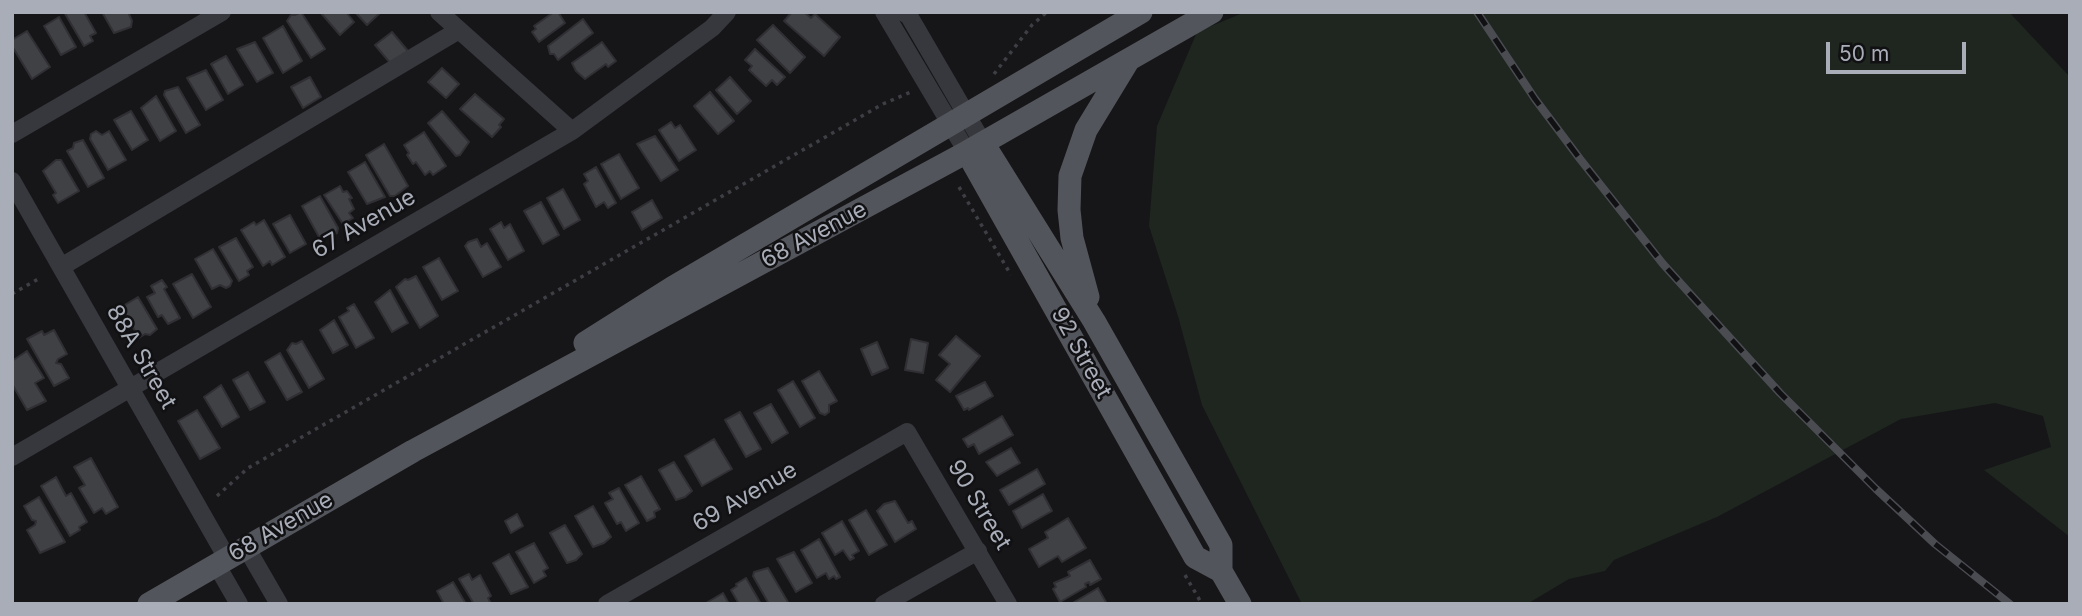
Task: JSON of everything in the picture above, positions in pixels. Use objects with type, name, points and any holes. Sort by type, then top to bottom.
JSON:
[{"type":"main road","name":"68 Avenue","points":[[413,451],[672,288],[1141,12]]},
{"type":"main road","name":"68 Avenue","points":[[149,604],[413,451],[975,148],[1212,12]]},
{"type":"main road","points":[[1094,321],[1072,238],[1070,176],[1086,130],[1130,58]]},
{"type":"main road","name":"92 Street","points":[[975,148],[1094,321],[1221,544],[1221,571],[1240,604]]},
{"type":"main road","name":"92 Street","points":[[975,148],[1063,320],[1195,557],[1221,571]]},
{"type":"street","points":[[12,134],[222,12]]},
{"type":"street","points":[[439,12],[572,131]]},
{"type":"street","name":"67 Avenue","points":[[12,457],[572,131],[712,28],[727,12]]},
{"type":"street","points":[[884,12],[958,120]]},
{"type":"street","points":[[903,12],[909,16],[958,120]]},
{"type":"street","points":[[61,267],[458,30]]},
{"type":"street","name":"92 Street","points":[[958,120],[975,148]]},
{"type":"street","name":"88A Street","points":[[12,181],[130,389],[230,556],[279,604]]},
{"type":"street","name":"90 Street","points":[[907,432],[1008,604]]},
{"type":"street","name":"69 Avenue","points":[[607,604],[907,432]]},
{"type":"street","points":[[884,604],[978,551]]},
{"type":"street","name":"88A Street","points":[[230,556],[239,604]]},
{"type":"path","points":[[992,77],[1032,25],[1046,12]]},
{"type":"path","points":[[217,496],[248,468],[883,104],[918,89]]},
{"type":"path","points":[[12,294],[40,278]]},
{"type":"shaded area","points":[[1245,12],[2009,12],[2070,77],[2070,537],[1984,470],[2051,447],[2043,416],[1995,403],[1901,419],[1717,517],[1614,560],[1605,571],[1569,579],[1527,604],[1302,604],[1202,405],[1178,316],[1149,226],[1157,126],[1197,32]]},
{"type":"building","points":[[64,12],[84,12],[96,33],[90,36],[93,41],[84,46]]},
{"type":"building","points":[[102,12],[128,12],[132,21],[131,27],[114,33]]},
{"type":"building","points":[[301,12],[325,49],[311,58],[287,21],[291,15]]},
{"type":"building","points":[[346,12],[354,22],[340,35],[321,13]]},
{"type":"building","points":[[355,12],[381,12],[367,25]]},
{"type":"building","points":[[558,12],[565,23],[539,42],[532,32],[536,29],[534,26]]},
{"type":"building","points":[[792,12],[804,12],[811,18],[815,14],[840,37],[824,56],[784,21]]},
{"type":"building","points":[[59,17],[76,47],[61,55],[44,26]]},
{"type":"building","points":[[583,19],[593,33],[558,60],[554,54],[550,54],[548,46]]},
{"type":"building","points":[[773,25],[805,57],[790,73],[757,40]]},
{"type":"building","points":[[283,26],[302,61],[283,73],[263,38]]},
{"type":"building","points":[[27,31],[50,67],[32,79],[12,46],[12,40]]},
{"type":"building","points":[[392,32],[408,51],[391,64],[375,45]]},
{"type":"building","points":[[255,42],[273,73],[257,82],[237,49]]},
{"type":"building","points":[[602,42],[616,61],[608,67],[606,64],[585,79],[572,63]]},
{"type":"building","points":[[755,49],[785,77],[777,85],[772,80],[766,86],[749,70],[752,66],[745,60]]},
{"type":"building","points":[[226,56],[243,85],[228,94],[211,64]]},
{"type":"building","points":[[442,68],[459,84],[446,98],[428,82]]},
{"type":"building","points":[[206,70],[223,100],[206,110],[187,78]]},
{"type":"building","points":[[310,77],[321,97],[303,108],[291,87]]},
{"type":"building","points":[[730,77],[751,101],[737,114],[716,90]]},
{"type":"building","points":[[178,87],[200,125],[186,133],[164,95],[165,91]]},
{"type":"building","points":[[710,92],[734,121],[718,134],[694,106]]},
{"type":"building","points":[[475,94],[504,119],[492,137],[460,109]]},
{"type":"building","points":[[156,96],[176,131],[160,141],[141,108]]},
{"type":"building","points":[[131,111],[148,140],[132,150],[114,120]]},
{"type":"building","points":[[442,111],[469,142],[460,155],[456,156],[428,123]]},
{"type":"building","points":[[671,122],[675,128],[680,125],[696,150],[679,161],[659,130]]},
{"type":"building","points":[[96,131],[102,135],[109,131],[126,160],[108,170],[90,139],[91,134]]},
{"type":"building","points":[[424,132],[446,166],[433,175],[430,171],[425,175],[416,162],[413,164],[404,145]]},
{"type":"building","points":[[655,136],[678,170],[661,181],[637,144]]},
{"type":"building","points":[[83,140],[104,178],[88,187],[67,151],[73,148],[74,143]]},
{"type":"building","points":[[384,144],[408,186],[395,196],[390,196],[366,155]]},
{"type":"building","points":[[619,154],[639,188],[621,199],[601,164]]},
{"type":"building","points":[[56,160],[61,160],[79,191],[58,203],[53,195],[56,193],[43,171]]},
{"type":"building","points":[[365,162],[385,197],[367,204],[348,172]]},
{"type":"building","points":[[596,167],[616,203],[608,208],[604,202],[596,207],[584,184],[588,181],[584,174]]},
{"type":"building","points":[[340,186],[343,192],[347,191],[352,198],[349,199],[354,209],[349,213],[353,218],[343,224],[324,195]]},
{"type":"building","points":[[563,189],[580,220],[564,229],[547,198]]},
{"type":"building","points":[[320,196],[338,228],[337,233],[332,236],[326,233],[319,237],[302,206]]},
{"type":"building","points":[[652,200],[662,218],[642,230],[632,212]]},
{"type":"building","points":[[541,202],[559,235],[543,244],[524,211]]},
{"type":"building","points":[[290,215],[306,244],[290,253],[273,224]]},
{"type":"building","points":[[264,220],[285,257],[272,265],[270,261],[263,266],[241,230],[254,222],[256,225]]},
{"type":"building","points":[[501,222],[504,228],[510,224],[524,251],[508,260],[490,229]]},
{"type":"building","points":[[236,238],[253,267],[247,271],[249,275],[239,281],[219,247]]},
{"type":"building","points":[[477,239],[481,247],[487,243],[501,267],[483,277],[465,246]]},
{"type":"building","points":[[213,249],[232,281],[226,288],[220,285],[212,289],[195,259]]},
{"type":"building","points":[[439,258],[458,291],[442,300],[423,267]]},
{"type":"building","points":[[192,274],[211,307],[193,318],[173,284]]},
{"type":"building","points":[[416,276],[438,316],[420,328],[396,287],[405,279]]},
{"type":"building","points":[[162,280],[180,318],[168,324],[162,315],[158,317],[147,297],[155,293],[151,286]]},
{"type":"building","points":[[390,290],[408,323],[392,332],[375,302]]},
{"type":"building","points":[[138,297],[157,329],[150,335],[145,334],[139,338],[126,315],[123,317],[118,309]]},
{"type":"building","points":[[354,304],[374,338],[356,348],[339,317]]},
{"type":"building","points":[[334,320],[348,345],[333,353],[320,330]]},
{"type":"building","points":[[54,330],[67,354],[56,363],[61,364],[69,378],[54,386],[27,339],[42,331],[44,335]]},
{"type":"building","points":[[956,336],[980,356],[950,392],[936,380],[950,364],[939,355]]},
{"type":"building","points":[[911,339],[928,343],[923,373],[905,370]]},
{"type":"building","points":[[302,341],[324,379],[309,388],[287,350],[292,343]]},
{"type":"building","points":[[877,342],[888,368],[872,375],[861,349]]},
{"type":"building","points":[[27,351],[44,378],[35,383],[46,401],[27,410],[12,384],[12,361]]},
{"type":"building","points":[[280,353],[302,392],[287,400],[265,362]]},
{"type":"building","points":[[819,371],[837,401],[829,405],[829,412],[825,415],[820,413],[802,381]]},
{"type":"building","points":[[248,372],[265,402],[250,410],[233,380]]},
{"type":"building","points":[[793,381],[815,418],[800,427],[778,390]]},
{"type":"building","points":[[985,382],[993,396],[969,410],[964,410],[956,396]]},
{"type":"building","points":[[221,385],[239,417],[222,427],[204,397]]},
{"type":"building","points":[[771,404],[788,433],[772,443],[754,413]]},
{"type":"building","points":[[197,410],[220,448],[200,459],[178,421]]},
{"type":"building","points":[[740,412],[761,449],[746,457],[725,420]]},
{"type":"building","points":[[1002,416],[1013,435],[979,454],[974,444],[968,447],[963,439]]},
{"type":"building","points":[[714,439],[732,469],[702,486],[685,456]]},
{"type":"building","points":[[1011,448],[1020,463],[997,476],[986,462]]},
{"type":"building","points":[[91,458],[118,507],[106,514],[102,508],[94,513],[79,488],[85,485],[74,467]]},
{"type":"building","points":[[674,462],[692,491],[676,500],[659,470]]},
{"type":"building","points":[[1037,469],[1045,484],[1009,505],[1000,490]]},
{"type":"building","points":[[641,476],[660,509],[654,512],[655,517],[647,521],[625,485]]},
{"type":"building","points":[[56,477],[66,496],[71,493],[87,522],[70,536],[41,486]]},
{"type":"building","points":[[619,488],[639,523],[626,531],[621,522],[617,524],[605,503],[613,499],[609,493]]},
{"type":"building","points":[[1043,494],[1052,511],[1022,528],[1013,511]]},
{"type":"building","points":[[39,497],[65,542],[40,553],[27,530],[35,525],[36,521],[32,520],[24,506]]},
{"type":"building","points":[[895,501],[908,523],[912,521],[916,529],[895,542],[877,511],[884,504]]},
{"type":"building","points":[[593,506],[611,537],[593,547],[575,516]]},
{"type":"building","points":[[866,510],[887,545],[869,555],[849,520]]},
{"type":"building","points":[[517,514],[523,526],[511,533],[505,521]]},
{"type":"building","points":[[1068,518],[1086,548],[1062,562],[1058,556],[1039,567],[1029,549],[1048,538],[1045,532]]},
{"type":"building","points":[[842,521],[859,551],[852,555],[854,558],[850,560],[843,550],[835,555],[822,533]]},
{"type":"building","points":[[565,525],[582,554],[567,563],[550,533]]},
{"type":"building","points":[[819,539],[840,577],[836,579],[834,576],[829,579],[826,573],[817,578],[801,550]]},
{"type":"building","points":[[534,543],[548,568],[543,571],[546,576],[534,583],[516,552]]},
{"type":"building","points":[[794,552],[812,583],[796,592],[777,559]]},
{"type":"building","points":[[509,554],[528,587],[511,594],[493,563]]},
{"type":"building","points":[[1090,560],[1101,579],[1090,585],[1089,582],[1085,584],[1086,587],[1060,602],[1053,589],[1056,587],[1054,583],[1070,576],[1068,572]]},
{"type":"building","points":[[768,568],[789,604],[769,604],[753,576],[754,572]]},
{"type":"building","points":[[469,574],[472,580],[480,575],[491,596],[488,598],[491,604],[474,604],[459,579]]},
{"type":"building","points":[[746,578],[761,604],[739,604],[731,590]]},
{"type":"building","points":[[453,582],[466,604],[444,604],[437,591]]},
{"type":"building","points":[[1098,588],[1107,604],[1071,604]]},
{"type":"building","points":[[723,593],[729,604],[706,604],[706,603]]},
{"type":"railway","points":[[1477,12],[1535,99],[1663,264],[1780,393],[1876,489],[1935,544],[2010,604]]}]
